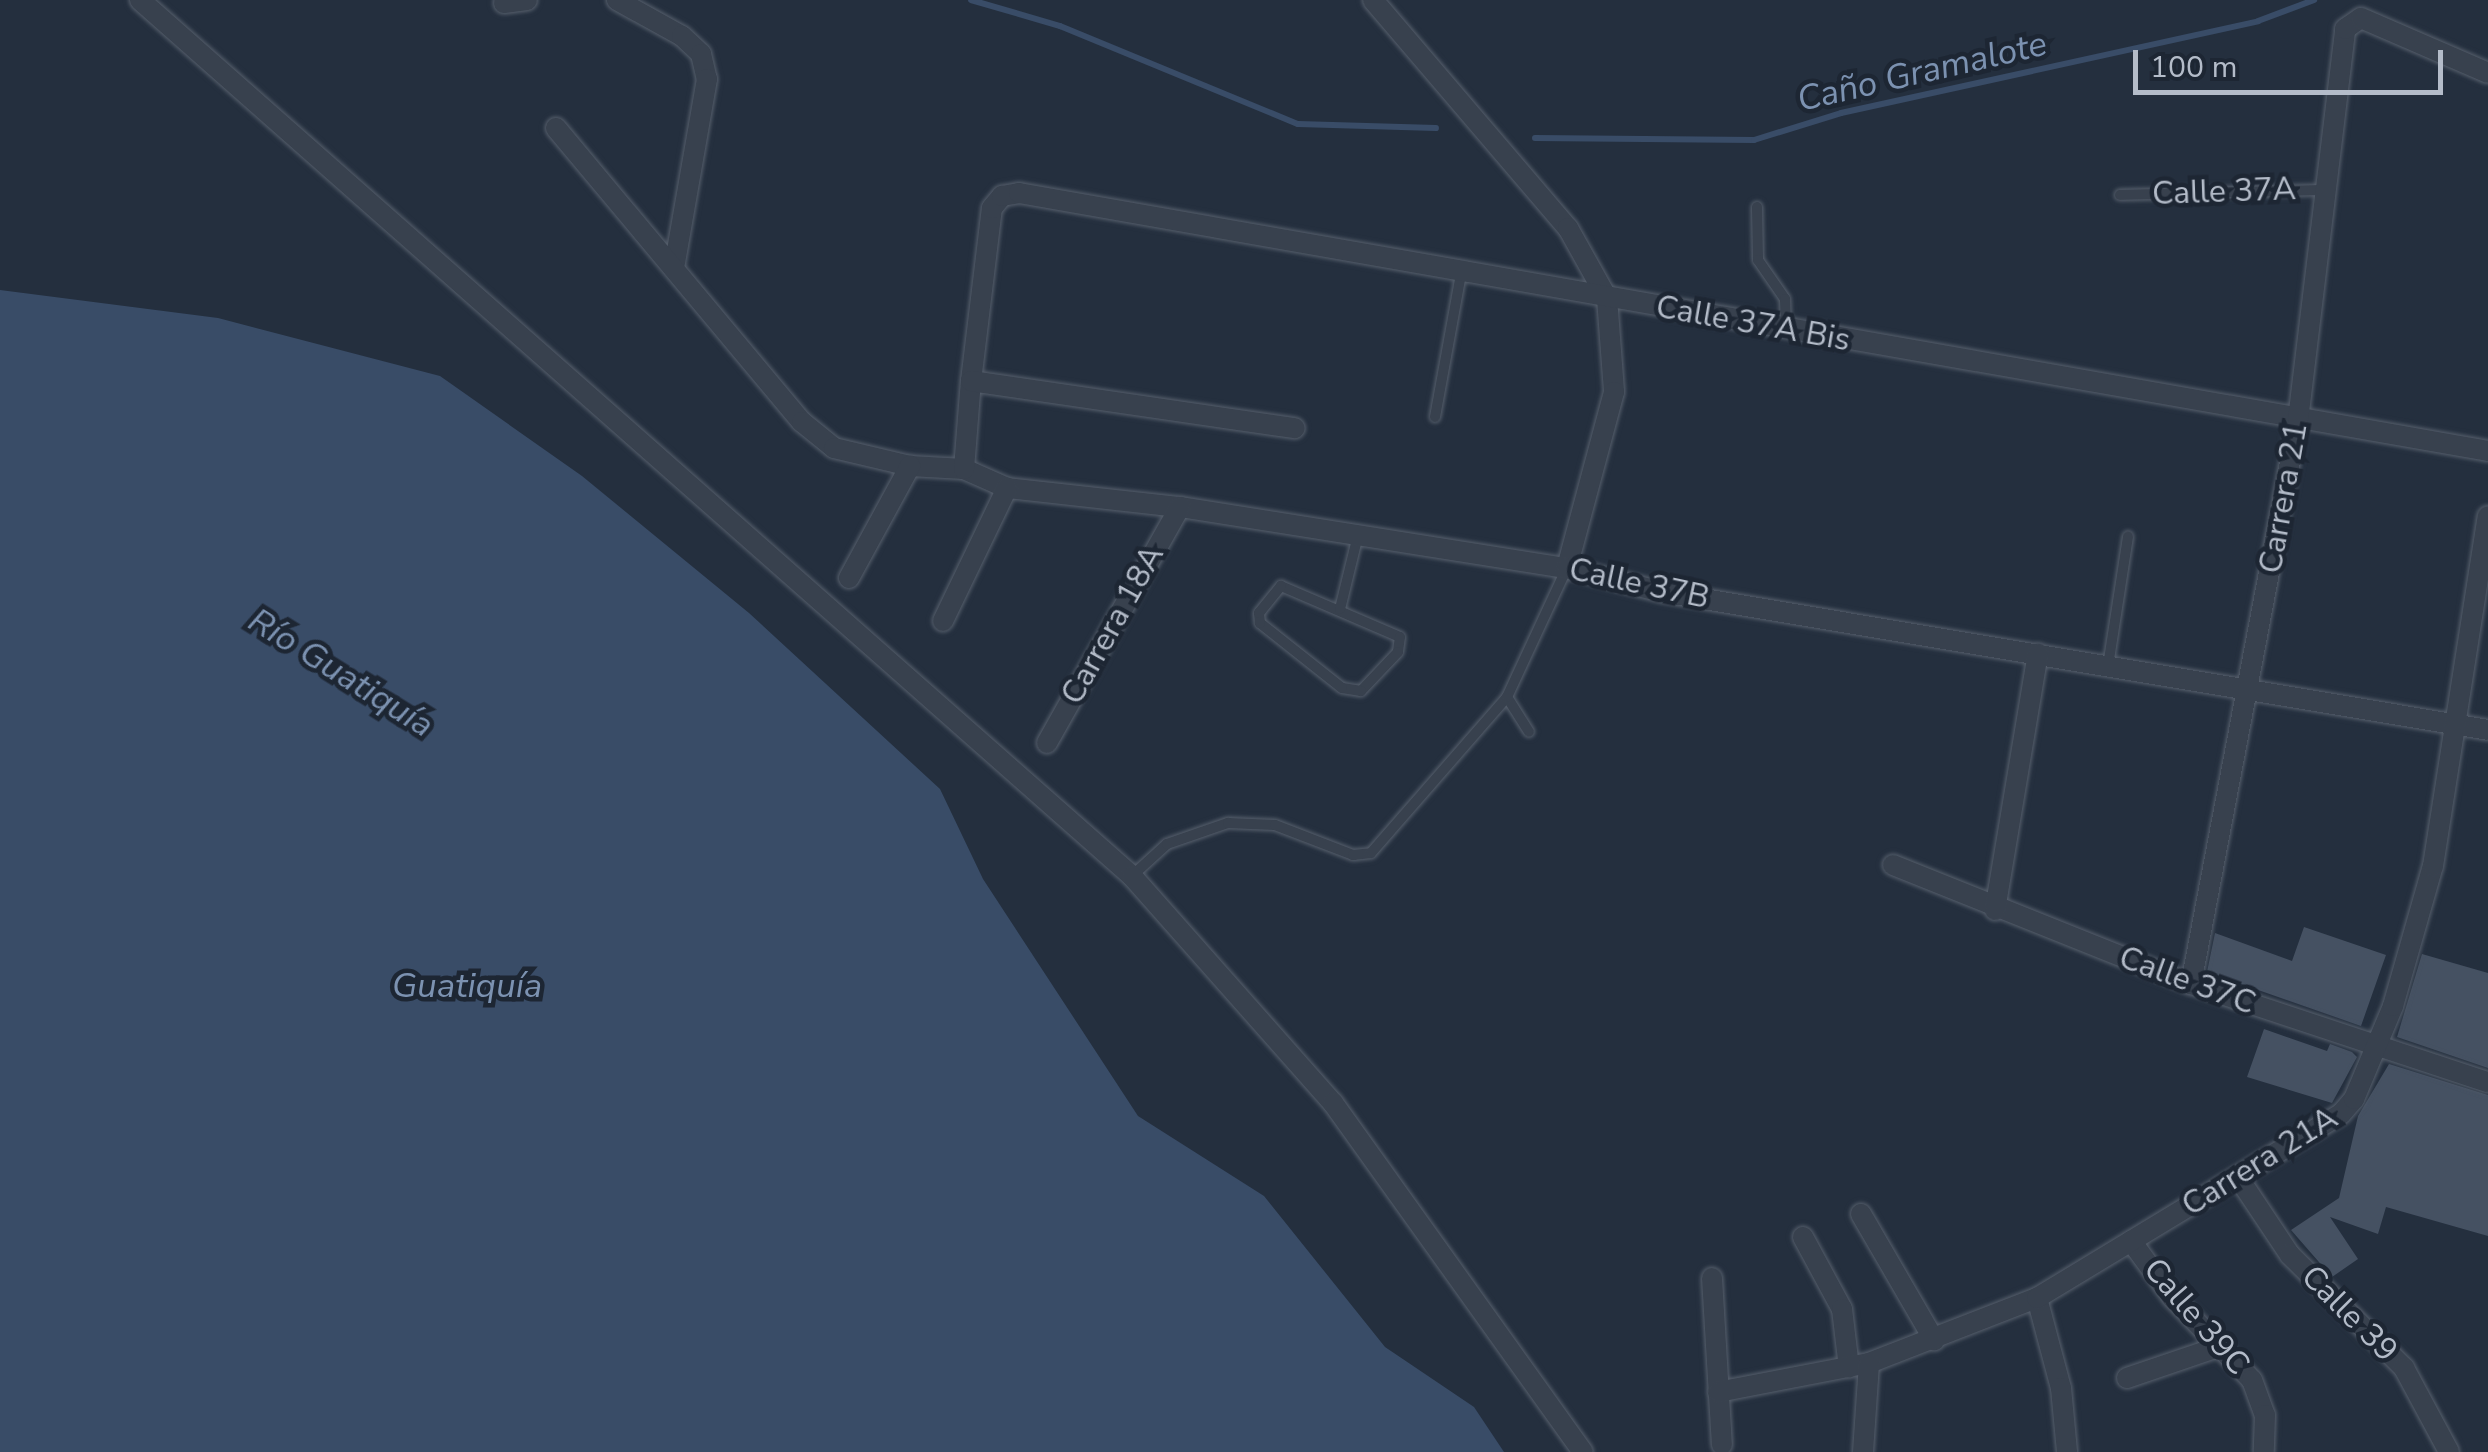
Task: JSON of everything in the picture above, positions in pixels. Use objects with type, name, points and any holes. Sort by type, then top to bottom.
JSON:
[{"type":"street","points":[[140,0],[1132,876],[1333,1102],[1583,1452]]},
{"type":"street","points":[[504,3],[527,0]]},
{"type":"street","points":[[618,0],[682,36],[701,54],[707,79],[676,263]]},
{"type":"street","points":[[1373,0],[1496,151],[1568,228],[1607,298],[1614,392],[1567,568]]},
{"type":"street","name":"Carrera 21","points":[[2191,984],[2298,420],[2346,28],[2361,18],[2488,73]]},
{"type":"street","name":"Calle 37B","points":[[556,128],[676,263],[802,422],[834,448],[910,466],[964,469],[1008,488],[1180,506],[1567,568],[1662,592],[2488,730]]},
{"type":"street","name":"Calle 37A Bis","points":[[971,381],[992,208],[1002,196],[1019,193],[1461,274],[2488,451]]},
{"type":"street","points":[[964,469],[971,381],[1295,428]]},
{"type":"street","points":[[849,578],[910,466]]},
{"type":"street","points":[[943,621],[1008,488]]},
{"type":"street","name":"Carrera 18A","points":[[1046,743],[1180,506]]},
{"type":"street","name":"Carrera 21A","points":[[1718,1392],[1859,1365],[2038,1298],[2240,1180],[2341,1114],[2354,1099],[2421,914],[2457,724],[2488,516]]},
{"type":"street","points":[[1995,910],[2038,654]]},
{"type":"street","name":"Calle 37C","points":[[1893,864],[1995,910],[2191,984],[2373,1048],[2488,1082]]},
{"type":"street","name":"Calle 39","points":[[2240,1180],[2290,1254],[2404,1368],[2449,1452]]},
{"type":"street","points":[[1861,1214],[1934,1340]]},
{"type":"street","points":[[1803,1238],[1842,1309],[1859,1365],[1863,1452]]},
{"type":"street","name":"Calle 39C","points":[[2131,1241],[2172,1297],[2221,1346],[2258,1391],[2264,1452]]},
{"type":"street","points":[[1712,1278],[1722,1444]]},
{"type":"street","points":[[2038,1298],[2060,1388],[2067,1452]]},
{"type":"street","points":[[2127,1378],[2221,1346]]},
{"type":"lane","name":"Calle 37A","points":[[2120,195],[2328,190]]},
{"type":"lane","points":[[1757,208],[1758,260],[1785,298],[1786,330]]},
{"type":"lane","points":[[1434,417],[1461,274]]},
{"type":"lane","points":[[1340,609],[1358,535]]},
{"type":"lane","points":[[2108,666],[2128,537]]},
{"type":"lane","points":[[1132,876],[1167,844],[1228,823],[1275,824],[1352,855],[1371,853],[1507,697],[1567,568]]},
{"type":"lane","points":[[1281,586],[1340,609],[1400,637],[1398,652],[1361,691],[1342,688],[1258,618],[1281,586]]},
{"type":"lane","points":[[1507,697],[1529,732]]},
{"type":"water","name":"Guatiquía","points":[[0,290],[218,318],[440,376],[582,476],[749,613],[940,789],[983,879],[1138,1116],[1264,1196],[1385,1347],[1474,1407],[1504,1452],[0,1452]]},
{"type":"building","points":[[2304,927],[2386,955],[2361,1026],[2207,972],[2215,933],[2292,961]]},
{"type":"building","points":[[2422,954],[2488,973],[2488,1068],[2397,1037]]},
{"type":"building","points":[[2264,1029],[2327,1051],[2330,1044],[2357,1057],[2332,1103],[2247,1077]]},
{"type":"building","points":[[2389,1064],[2488,1095],[2488,1236],[2386,1207],[2378,1234],[2330,1217],[2358,1259],[2332,1277],[2291,1230],[2339,1198],[2358,1116]]},
{"type":"waterway","name":"Caño Gramalote","points":[[971,0],[1060,26],[1298,124],[1436,128]]},
{"type":"waterway","name":"Caño Gramalote","points":[[1535,138],[1754,140],[1841,113],[2258,21],[2314,0]]},
{"type":"water label","name":"Río Guatiquía","points":[[341,673]]}]
